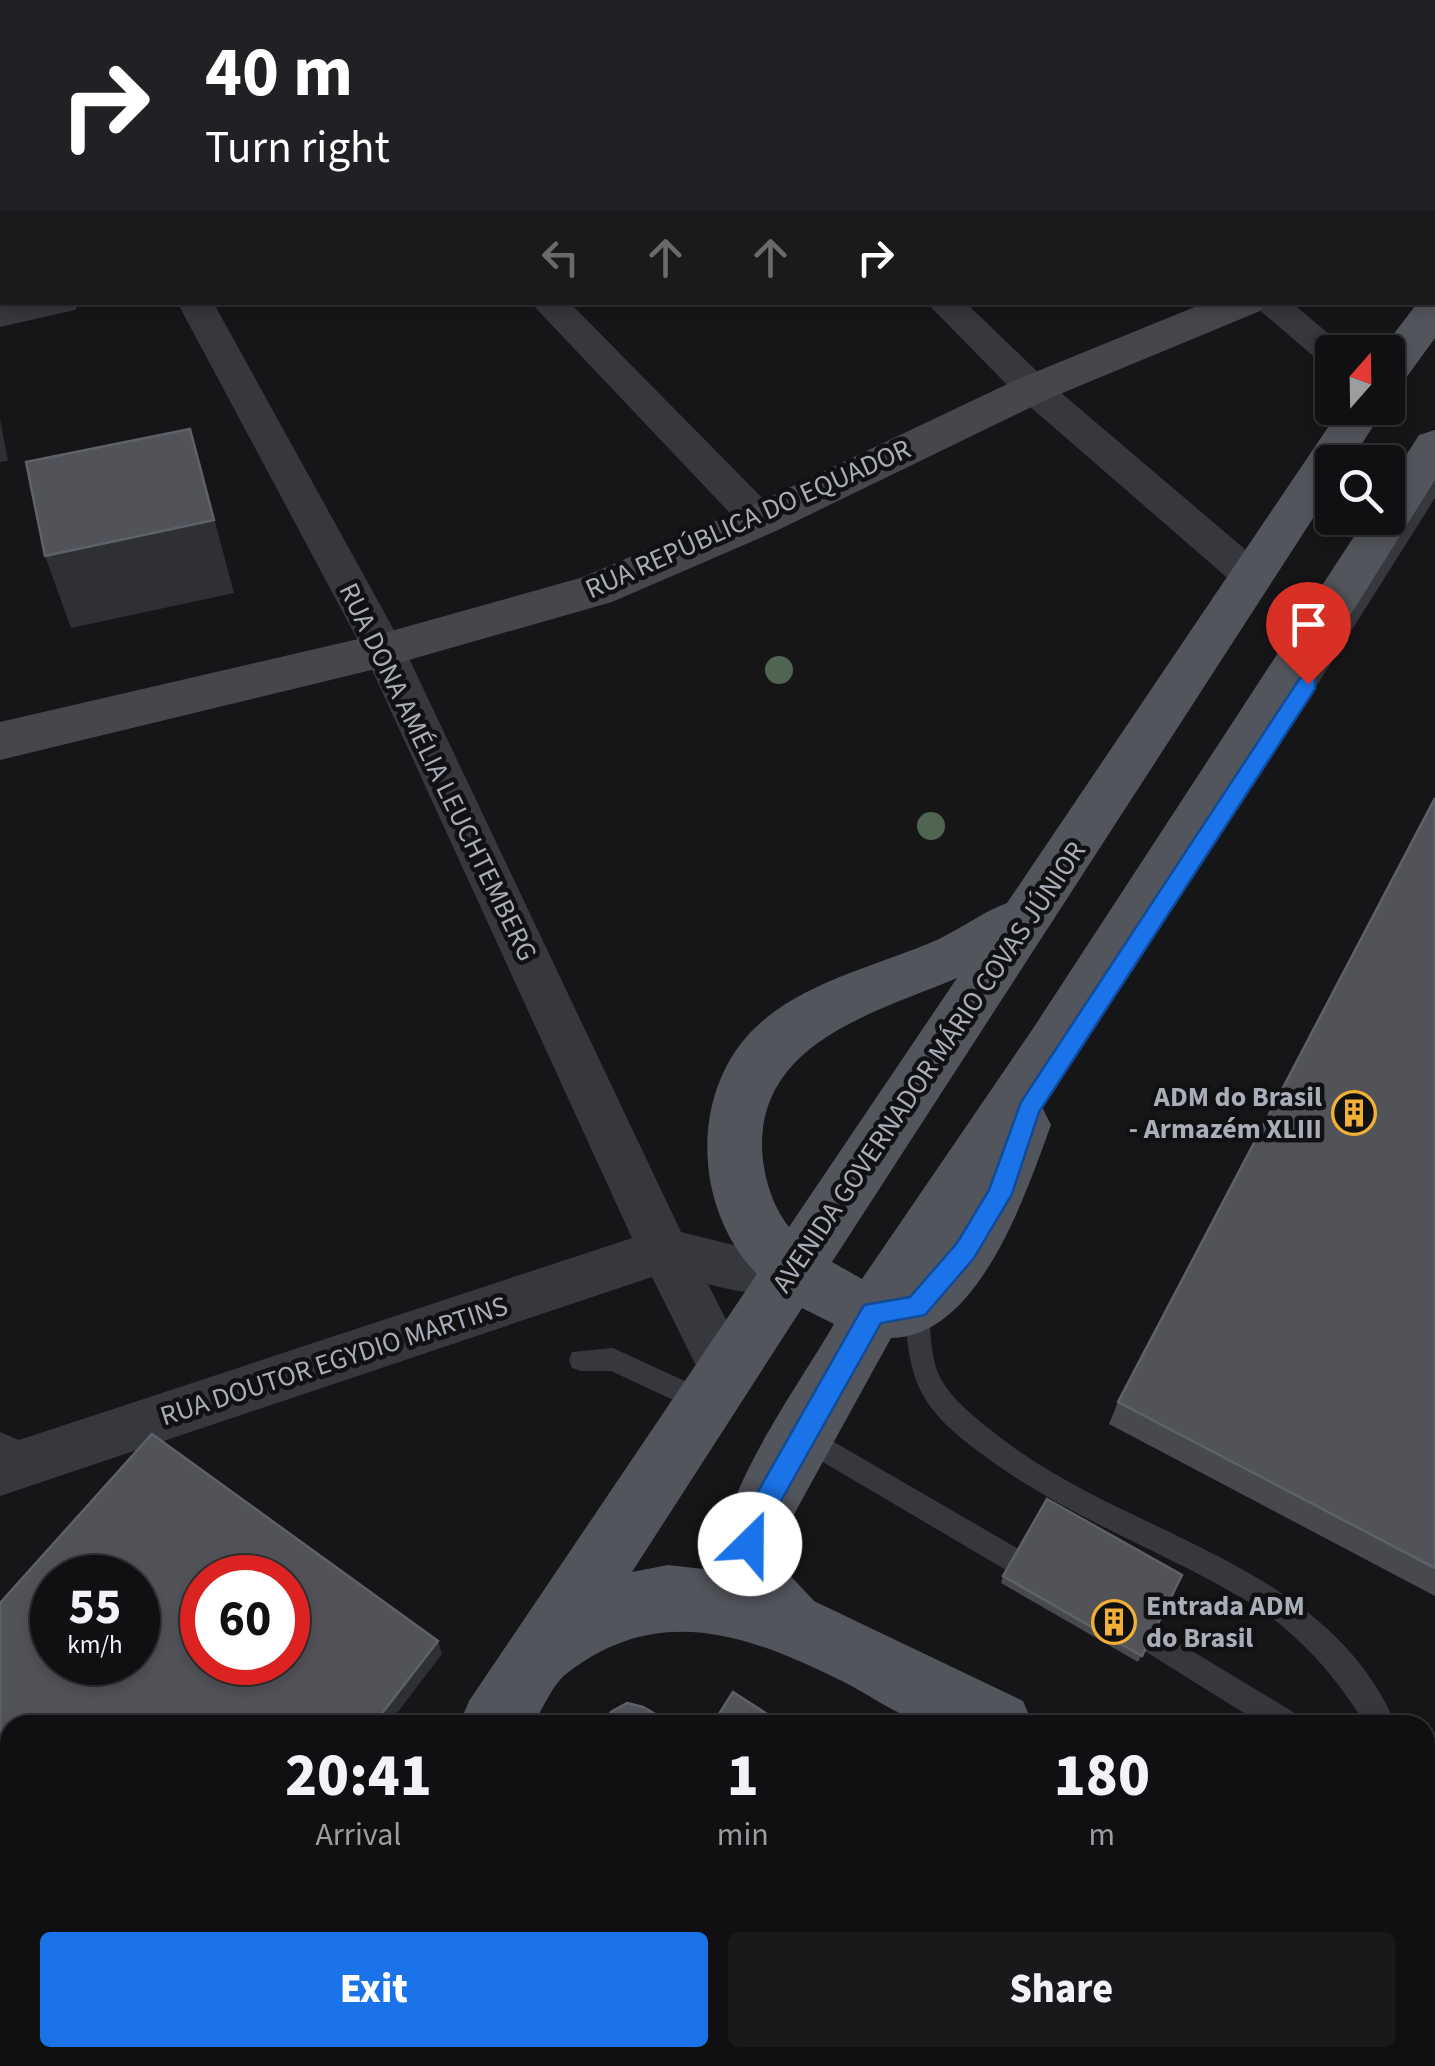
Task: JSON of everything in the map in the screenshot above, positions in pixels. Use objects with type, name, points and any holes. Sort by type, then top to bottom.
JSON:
[{"type":"main road","points":[[1405,349],[1435,308]]},
{"type":"main road","name":"AVENIDA GOVERNADOR MÁRIO COVAS JÚNIOR","points":[[500,1715],[1352,425]]},
{"type":"main road","points":[[794,1628],[755,1587],[750,1544],[756,1520],[803,1436],[895,1310],[1054,1044],[1435,445]]},
{"type":"main road","points":[[895,1310],[794,1269],[763,1243],[749,1223],[732,1153],[736,1122],[767,1051],[796,1027],[993,939],[1033,910]]},
{"type":"main road","points":[[895,1310],[966,1250],[990,1212],[1054,1044]]},
{"type":"main road","points":[[533,1666],[586,1621],[641,1602],[708,1600],[794,1628],[978,1715]]},
{"type":"street","points":[[0,316],[49,305]]},
{"type":"street","name":"RUA DONA AMÉLIA LEUCHTEMBERG","points":[[197,305],[384,650],[664,1250],[716,1387]]},
{"type":"street","points":[[551,305],[760,520]]},
{"type":"street","points":[[947,305],[1033,390],[1253,578]]},
{"type":"street","name":"RUA REPÚBLICA DO EQUADOR","points":[[0,741],[384,650],[595,590],[760,520],[1033,390],[1238,305]]},
{"type":"street","points":[[1272,305],[1315,339]]},
{"type":"street","points":[[664,1250],[754,1273],[794,1269]]},
{"type":"street","name":"RUA DOUTOR EGYDIO MARTINS","points":[[2,1464],[664,1250]]},
{"type":"lane","points":[[1029,1109],[1205,846],[1435,483]]},
{"type":"lane","points":[[895,1310],[920,1349],[932,1388],[1011,1466],[1217,1566],[1330,1644],[1376,1715]]},
{"type":"lane","points":[[581,1360],[613,1359],[716,1387]]},
{"type":"lane","points":[[803,1436],[1059,1587]]},
{"type":"lane","points":[[1108,1614],[1272,1715]]},
{"type":"building","points":[[190,429],[214,520],[45,556],[26,462]]},
{"type":"building","name":"ADM do Brasil - Armazém XLIII","points":[[1435,798],[1435,1568],[1118,1402]]},
{"type":"building","points":[[152,1434],[438,1641],[381,1715],[0,1715],[0,1603],[30,1570],[30,1685],[160,1685],[160,1555],[43,1555]]},
{"type":"building","name":"Entrada ADM do Brasil","points":[[1047,1499],[1182,1575],[1142,1656],[1003,1576]]},
{"type":"building","points":[[733,1692],[769,1715],[718,1715]]},
{"type":"building","points":[[627,1703],[657,1715],[609,1715]]},
{"type":"place","name":"ADM do Brasil - Armazém XLIII","points":[[1354,1113]]},
{"type":"place","name":"Entrada ADM do Brasil","points":[[1114,1622]]},
{"type":"route","points":[[750,1544],[756,1520],[873,1312],[916,1307],[966,1250],[1000,1194],[1029,1109],[1308,684]]}]
